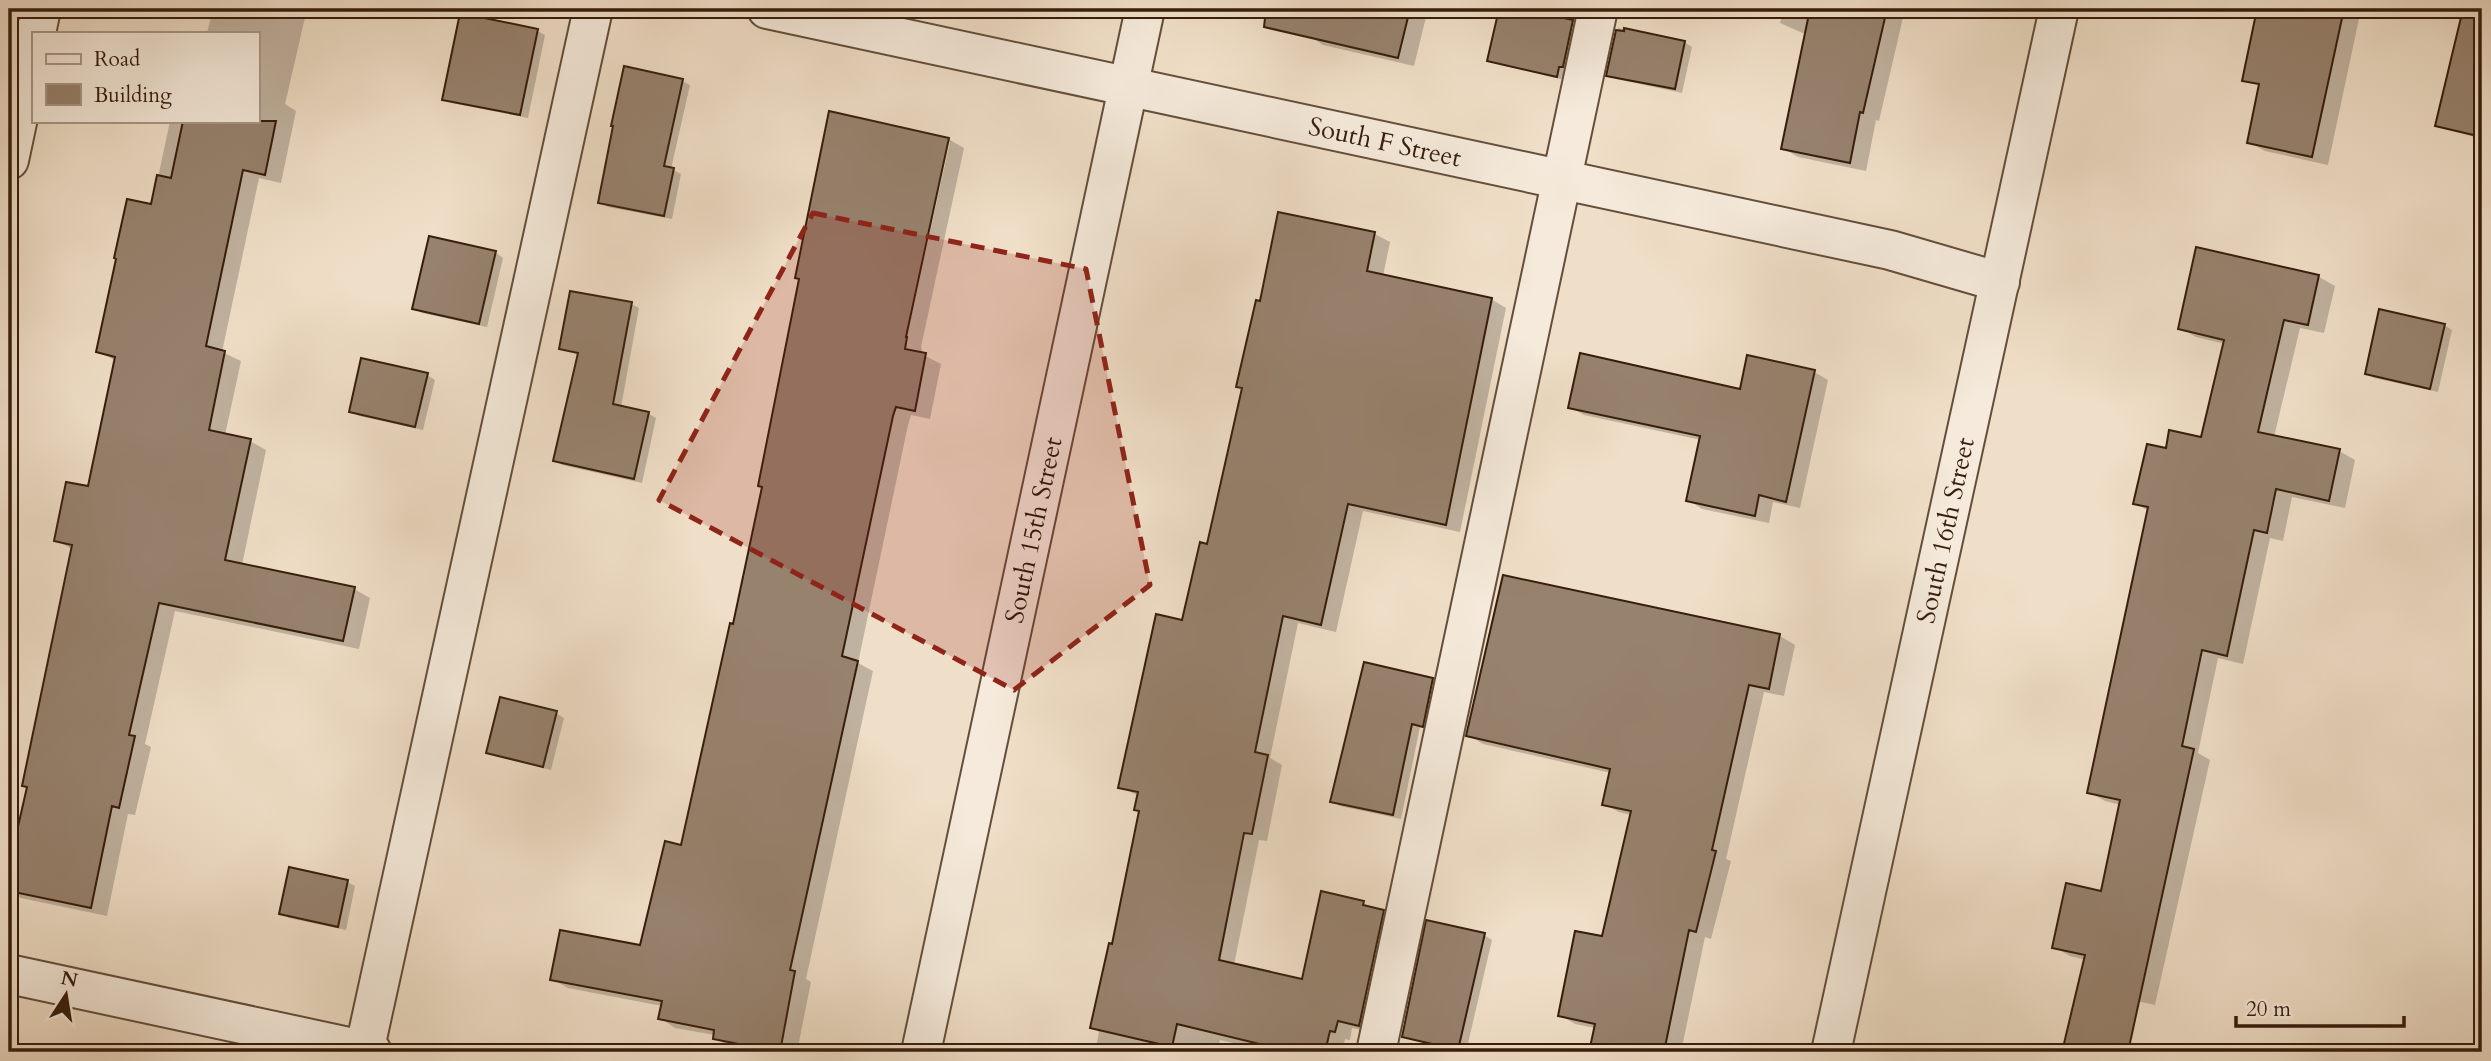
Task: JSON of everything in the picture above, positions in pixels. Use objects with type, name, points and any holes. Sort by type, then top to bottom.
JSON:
[{"type":"street","points":[[36,32],[41,9]]},
{"type":"street","points":[[9,974],[367,1052],[593,9]]},
{"type":"street","name":"South F Street","points":[[767,9],[1889,250],[2000,282]]},
{"type":"street","name":"South 15th Street","points":[[920,1052],[1145,9]]},
{"type":"street","points":[[1376,1052],[1598,9]]},
{"type":"street","name":"South 16th Street","points":[[1831,1052],[2059,9]]},
{"type":"street","points":[[9,160],[32,52]]},
{"type":"highlighted area","points":[[813,213],[1086,269],[1150,585],[1014,690],[659,500]]},
{"type":"building","points":[[1266,9],[1410,9],[1398,58],[1264,27]]},
{"type":"building","points":[[1499,9],[1524,9],[1573,20],[1563,67],[1559,67],[1557,77],[1487,61]]},
{"type":"building","points":[[1810,9],[1887,9],[1863,113],[1860,112],[1850,163],[1781,149]]},
{"type":"building","points":[[2257,9],[2344,9],[2312,157],[2247,143],[2259,84],[2242,81]]},
{"type":"building","points":[[2463,9],[2482,9],[2482,137],[2435,126]]},
{"type":"building","points":[[460,13],[538,29],[520,115],[442,100]]},
{"type":"building","points":[[1624,28],[1685,41],[1675,89],[1606,76],[1616,30],[1624,31]]},
{"type":"building","points":[[624,66],[683,79],[664,166],[674,168],[664,216],[598,203]]},
{"type":"building","points":[[829,111],[949,138],[906,337],[905,349],[926,353],[915,411],[896,407],[893,416],[842,656],[858,661],[790,970],[795,971],[780,1052],[713,1039],[714,1030],[658,1019],[662,1001],[550,980],[560,930],[640,945],[665,841],[681,845],[762,487],[758,486],[799,279],[795,278]]},
{"type":"building","points":[[276,121],[265,175],[243,170],[206,346],[225,351],[209,430],[251,439],[225,560],[355,587],[343,641],[159,603],[129,735],[135,736],[119,808],[112,806],[91,908],[9,891],[9,866],[27,787],[22,786],[72,545],[54,541],[66,482],[88,486],[115,357],[96,352],[127,199],[151,204],[157,175],[171,178],[183,122]]},
{"type":"building","points":[[1278,212],[1375,232],[1367,271],[1492,298],[1446,525],[1348,504],[1321,625],[1283,616],[1255,752],[1268,755],[1252,834],[1244,833],[1219,960],[1302,979],[1321,891],[1364,901],[1363,905],[1384,910],[1359,1026],[1338,1021],[1335,1032],[1330,1031],[1325,1052],[1293,1052],[1177,1024],[1172,1047],[1090,1028],[1109,943],[1112,944],[1139,811],[1134,810],[1138,792],[1118,788],[1156,614],[1182,620],[1200,542],[1207,544],[1242,388],[1236,387],[1256,300],[1260,301]]},
{"type":"building","points":[[429,236],[496,251],[479,324],[412,309]]},
{"type":"building","points":[[2196,247],[2319,275],[2308,325],[2284,320],[2258,432],[2340,449],[2329,501],[2276,489],[2267,533],[2254,530],[2227,656],[2202,650],[2182,746],[2194,749],[2128,1052],[2062,1052],[2085,955],[2052,948],[2066,883],[2101,891],[2120,800],[2087,793],[2148,507],[2133,504],[2147,444],[2166,448],[2169,430],[2201,437],[2224,340],[2178,329]]},
{"type":"building","points":[[570,291],[632,302],[613,404],[649,412],[634,479],[553,461],[578,353],[559,349]]},
{"type":"building","points":[[2379,309],[2445,324],[2430,389],[2365,374]]},
{"type":"building","points":[[1580,353],[1740,389],[1747,355],[1815,370],[1786,502],[1759,495],[1755,516],[1686,501],[1700,436],[1568,408]]},
{"type":"building","points":[[361,358],[428,373],[415,427],[349,412]]},
{"type":"building","points":[[1503,575],[1780,634],[1769,689],[1749,685],[1712,850],[1716,851],[1696,932],[1689,930],[1664,1052],[1589,1052],[1595,1024],[1558,1016],[1575,931],[1602,936],[1631,811],[1602,805],[1610,769],[1466,736]]},
{"type":"building","points":[[1364,662],[1433,678],[1423,727],[1412,724],[1393,815],[1330,802]]},
{"type":"building","points":[[500,697],[557,711],[543,767],[486,753]]},
{"type":"building","points":[[289,867],[348,880],[338,927],[279,914]]},
{"type":"building","points":[[1426,920],[1485,933],[1458,1050],[1402,1037]]}]
